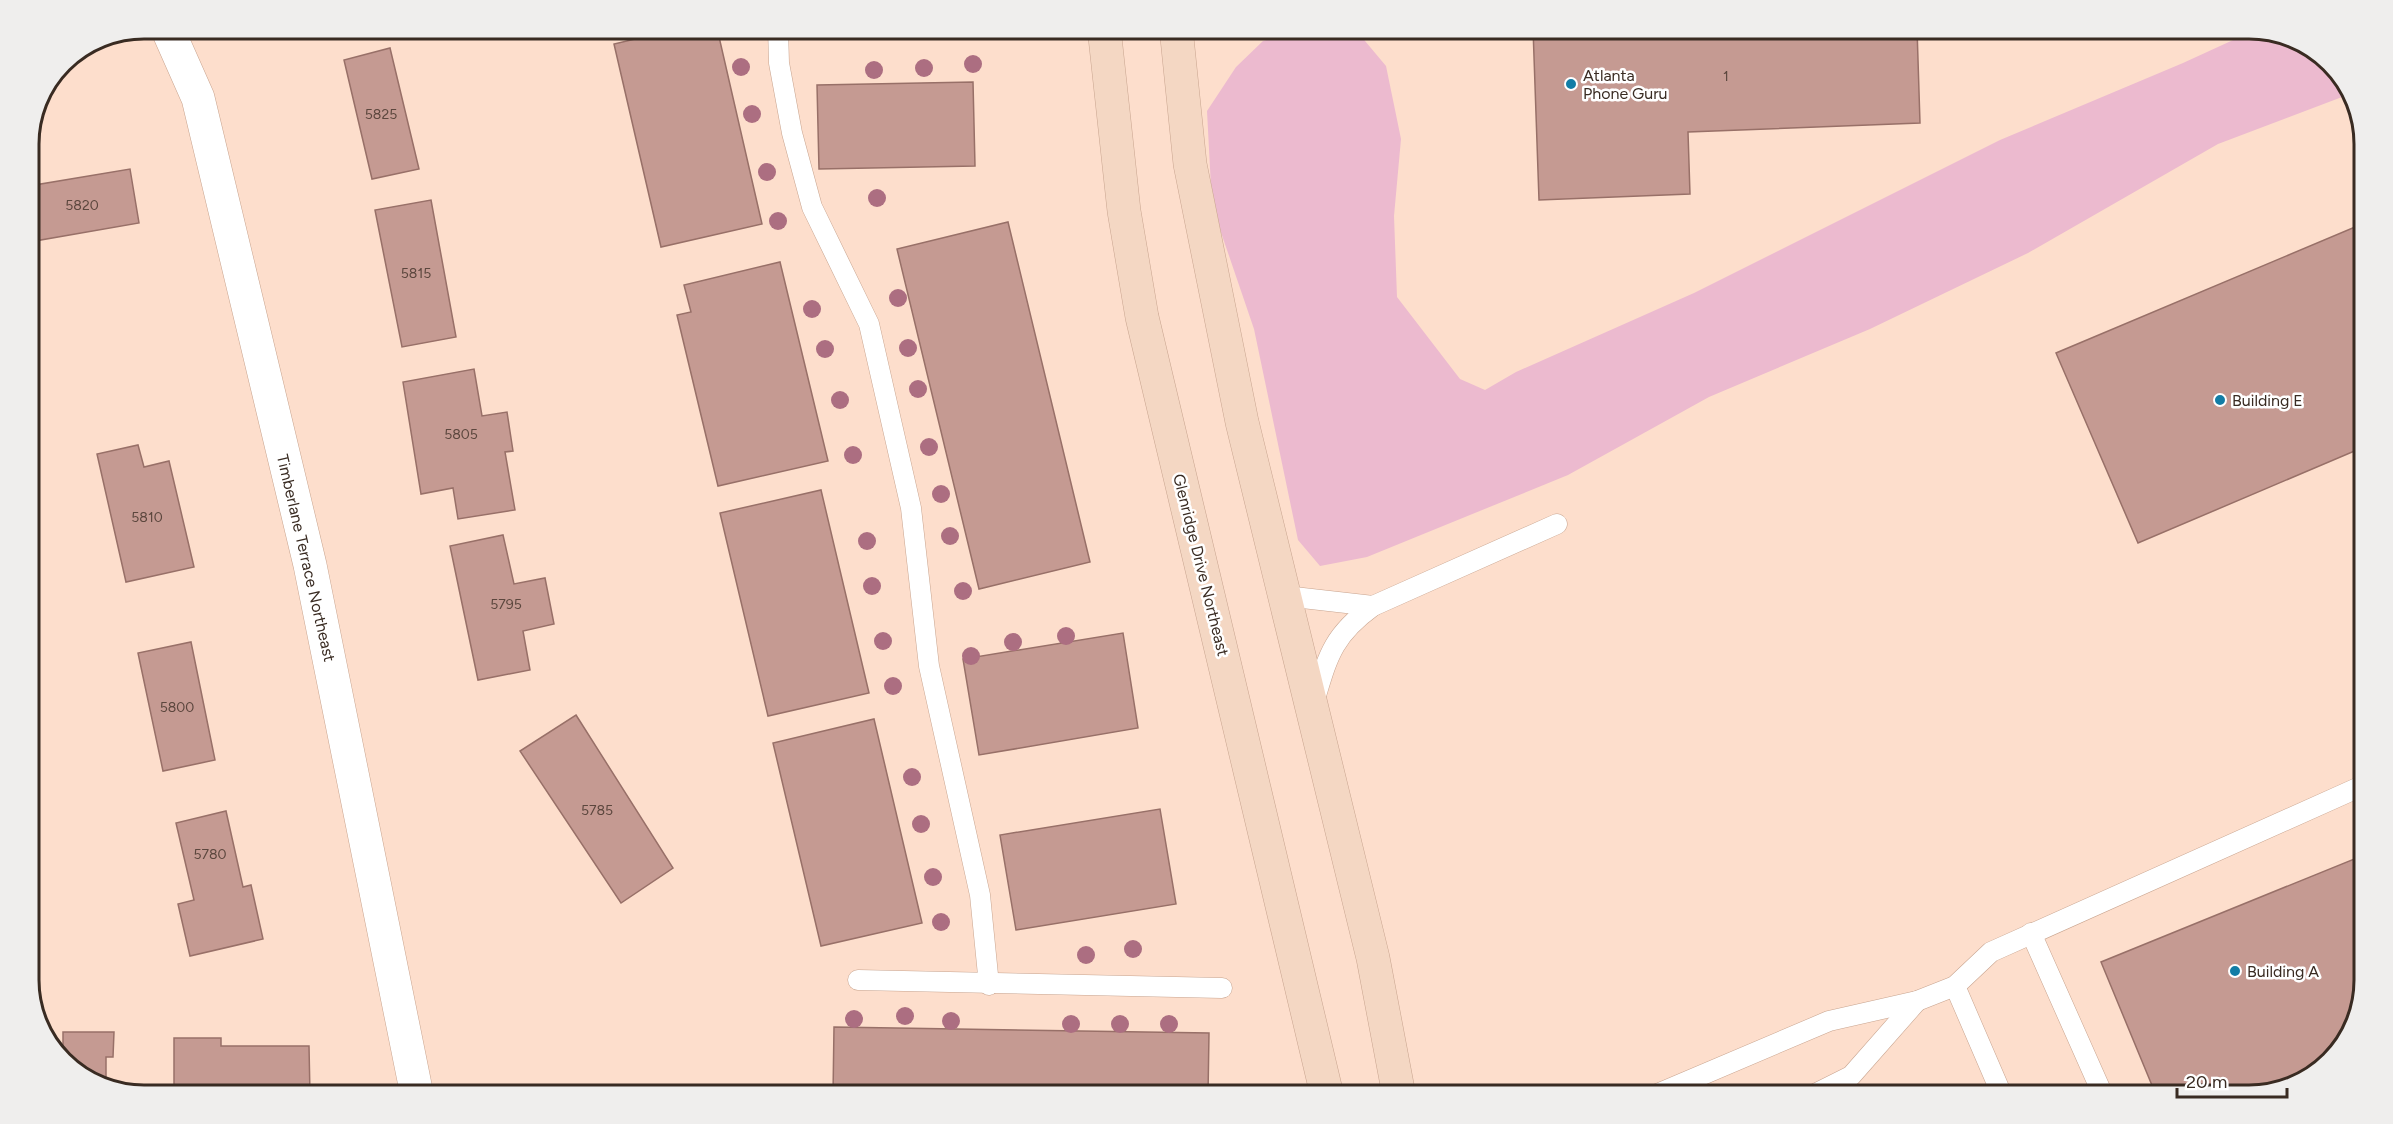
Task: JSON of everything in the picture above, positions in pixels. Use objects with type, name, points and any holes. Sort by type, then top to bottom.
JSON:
[{"type":"main road","name":"Glenridge Drive Northeast","points":[[1105,39],[1124,211],[1142,317],[1325,1085]]},
{"type":"main road","points":[[1177,39],[1190,164],[1242,422],[1373,958],[1397,1085]]},
{"type":"street","name":"Timberlane Terrace Northeast","points":[[171,39],[198,98],[310,565],[415,1085]]},
{"type":"lane","points":[[778,39],[779,63],[792,133],[812,207],[869,324],[910,508],[929,666],[980,895],[988,985]]},
{"type":"lane","points":[[1312,711],[1328,656],[1350,623],[1373,606],[1557,524]]},
{"type":"lane","points":[[1285,596],[1373,606]]},
{"type":"lane","points":[[1679,1085],[1829,1021],[1917,1001],[1955,986],[1991,952],[2354,789]]},
{"type":"lane","points":[[2031,933],[2099,1085]]},
{"type":"lane","points":[[858,980],[988,985],[1222,988]]},
{"type":"lane","points":[[1955,986],[1998,1085]]},
{"type":"lane","points":[[1833,1085],[1851,1076],[1917,1001]]},
{"type":"shaded area","points":[[1270,39],[1363,39],[1386,66],[1401,139],[1394,216],[1397,297],[1460,379],[1485,390],[1516,372],[1694,293],[2000,140],[2235,39],[2270,41],[2302,53],[2323,70],[2343,97],[2218,144],[2028,253],[1870,329],[1709,397],[1568,475],[1367,557],[1320,566],[1298,540],[1254,329],[1212,206],[1207,111],[1236,67],[1263,41]]},
{"type":"building","points":[[635,39],[720,39],[762,224],[661,247],[614,44]]},
{"type":"building","points":[[1533,39],[1917,39],[1920,123],[1688,132],[1690,194],[1539,200]]},
{"type":"building","points":[[390,48],[419,169],[372,179],[344,60]]},
{"type":"building","points":[[973,82],[975,166],[819,169],[817,85]]},
{"type":"building","points":[[130,169],[139,223],[39,240],[39,184]]},
{"type":"building","points":[[431,200],[456,337],[402,347],[375,210]]},
{"type":"building","points":[[1008,222],[1090,562],[979,589],[897,249]]},
{"type":"building","name":"Building E","points":[[2354,227],[2354,451],[2138,543],[2056,353]]},
{"type":"building","points":[[780,262],[828,461],[718,486],[677,315],[691,312],[684,285]]},
{"type":"building","points":[[474,369],[482,416],[507,412],[513,451],[505,452],[515,510],[458,519],[453,488],[421,494],[403,382]]},
{"type":"building","points":[[138,445],[144,467],[169,461],[194,567],[126,582],[97,454]]},
{"type":"building","points":[[821,490],[869,693],[768,716],[720,513]]},
{"type":"building","points":[[503,535],[514,584],[545,578],[554,624],[523,631],[530,670],[478,680],[450,546]]},
{"type":"building","points":[[1123,633],[1138,728],[979,755],[963,659]]},
{"type":"building","points":[[191,642],[215,760],[163,771],[138,653]]},
{"type":"building","points":[[576,715],[673,868],[621,903],[520,751]]},
{"type":"building","points":[[874,719],[922,923],[821,946],[773,743]]},
{"type":"building","points":[[1160,809],[1176,904],[1016,930],[1000,835]]},
{"type":"building","points":[[226,811],[243,887],[251,885],[263,939],[190,956],[178,904],[194,900],[176,823]]},
{"type":"building","name":"Building A","points":[[2354,859],[2352,1001],[2340,1033],[2332,1044],[2308,1067],[2296,1074],[2270,1083],[2249,1085],[2152,1085],[2101,962]]},
{"type":"building","points":[[834,1027],[1209,1033],[1208,1085],[833,1085]]},
{"type":"building","points":[[63,1032],[114,1032],[113,1057],[106,1057],[106,1078],[80,1063],[63,1046]]},
{"type":"building","points":[[174,1038],[221,1038],[221,1046],[309,1046],[310,1085],[174,1085]]},
{"type":"place","name":"Atlanta Phone Guru","points":[[1571,84]]},
{"type":"place","name":"Building E","points":[[2220,400]]},
{"type":"place","name":"Building A","points":[[2235,971]]}]
